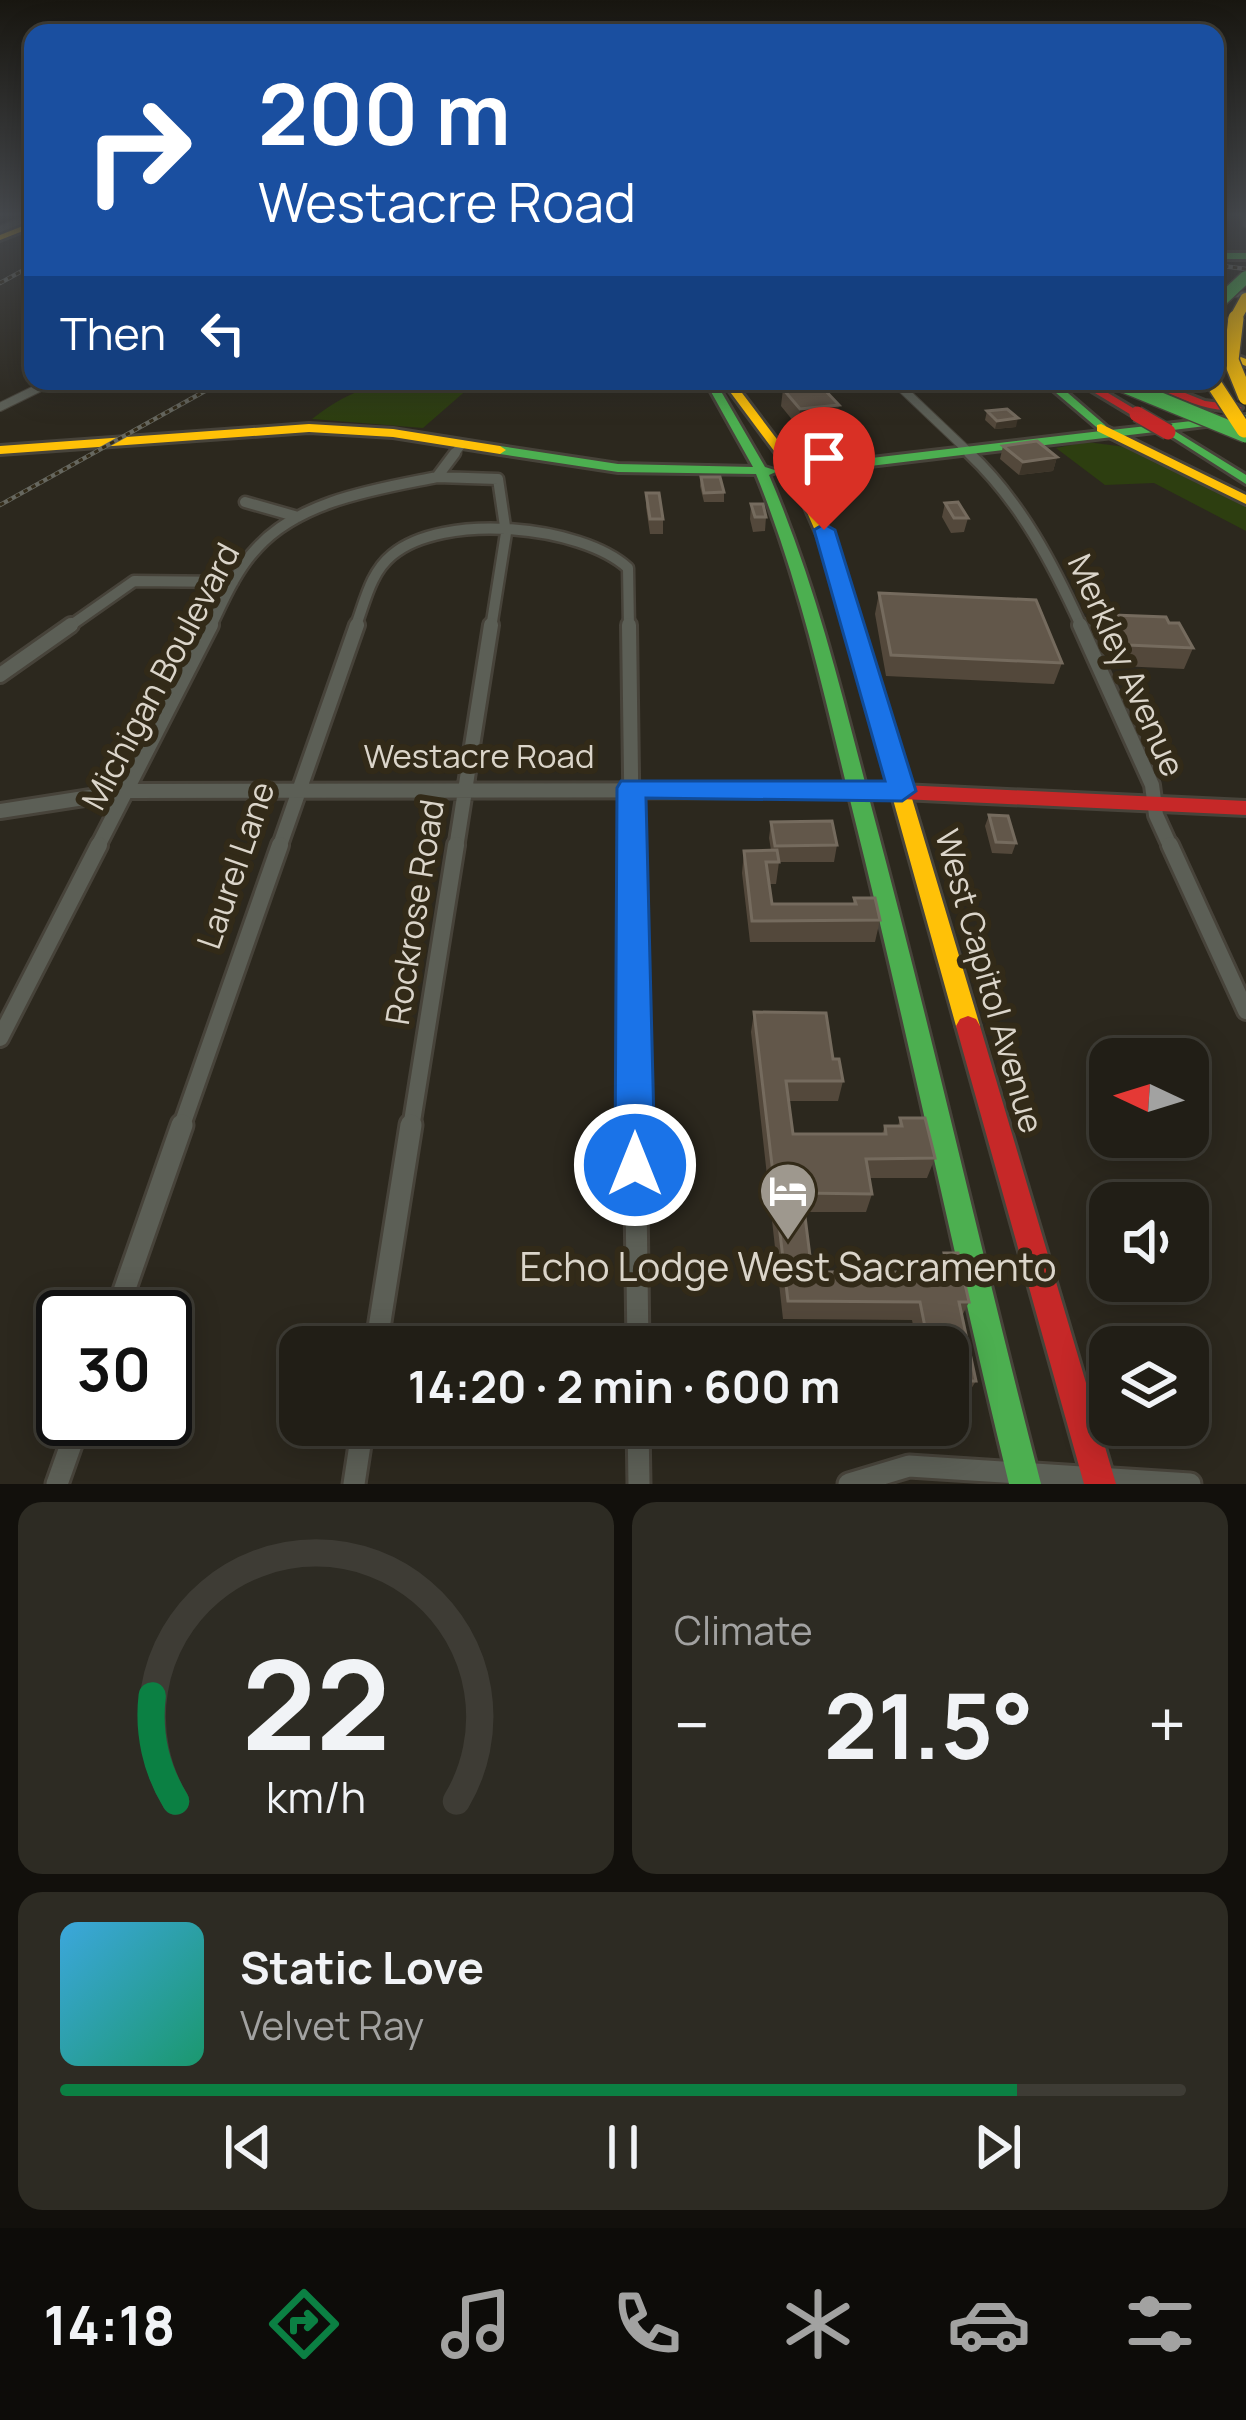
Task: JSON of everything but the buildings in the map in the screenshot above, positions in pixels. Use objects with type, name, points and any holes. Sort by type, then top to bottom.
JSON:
[{"type":"main road","points":[[1246,297],[1231,324],[1228,350],[1246,397]]},
{"type":"main road","name":"West Capitol Avenue","points":[[725,390],[788,520],[860,790],[1024,1479]]},
{"type":"main road","name":"West Capitol Avenue","points":[[726,390],[795,471],[824,530],[1099,1481]]},
{"type":"main road","points":[[1143,390],[1246,422]]},
{"type":"main road","points":[[1168,390],[1213,417]]},
{"type":"main road","points":[[1172,390],[1246,422]]},
{"type":"main road","points":[[1219,390],[1246,422]]},
{"type":"main road","points":[[1052,437],[1083,422],[1077,392]]},
{"type":"main road","points":[[1077,392],[1137,414],[1246,480]]},
{"type":"main road","points":[[1077,392],[1105,431],[1246,500]]},
{"type":"main road","points":[[0,450],[309,428],[377,431],[618,468],[795,471],[1213,417],[1246,422]]},
{"type":"main road","points":[[809,597],[845,596]]},
{"type":"main road","name":"Westacre Road","points":[[860,790],[1154,800],[1246,808]]},
{"type":"street","points":[[0,407],[35,390]]},
{"type":"street","name":"Merkley Avenue","points":[[904,390],[996,478],[1054,566],[1152,785],[1156,815],[1246,1011]]},
{"type":"street","points":[[437,477],[462,444]]},
{"type":"street","name":"Michigan Boulevard","points":[[0,1038],[233,582],[258,546],[298,517],[368,490],[437,477]]},
{"type":"street","name":"Rockrose Road","points":[[379,1326],[506,533],[498,479],[437,477]]},
{"type":"street","points":[[244,502],[298,517]]},
{"type":"street","name":"Laurel Lane","points":[[124,1290],[296,788],[375,572],[393,552],[418,540],[506,533],[582,537],[612,550],[628,568],[632,788]]},
{"type":"street","points":[[0,675],[134,580],[233,582]]},
{"type":"street","points":[[632,788],[638,1326]]},
{"type":"street","name":"Westacre Road","points":[[0,811],[129,791],[860,790]]},
{"type":"street","points":[[57,1484],[70,1446]]},
{"type":"street","points":[[354,1484],[360,1446]]},
{"type":"street","points":[[638,1446],[639,1484]]},
{"type":"street","points":[[849,1484],[909,1466],[1024,1479],[1190,1484]]},
{"type":"green space","points":[[363,390],[467,390],[423,428],[312,419]]},
{"type":"green space","points":[[1087,442],[1126,447],[1246,505],[1246,531],[1154,483],[1105,485],[1056,448]]},
{"type":"railway","points":[[0,505],[207,390]]},
{"type":"traffic: fast","points":[[1224,298],[1239,283]]},
{"type":"traffic: fast","points":[[716,390],[781,517],[811,612],[896,941],[1025,1484]]},
{"type":"traffic: fast","points":[[1057,390],[1101,428]]},
{"type":"traffic: fast","points":[[1136,390],[1246,435]]},
{"type":"traffic: fast","points":[[795,471],[1246,418]]},
{"type":"traffic: fast","points":[[1168,432],[1246,480]]},
{"type":"traffic: fast","points":[[500,450],[618,468],[772,471]]},
{"type":"traffic: slow","points":[[1246,299],[1230,336],[1235,372],[1246,397]]},
{"type":"traffic: slow","points":[[1224,354],[1246,363]]},
{"type":"traffic: slow","points":[[734,390],[795,471],[831,551],[968,1026]]},
{"type":"traffic: slow","points":[[1218,390],[1244,430]]},
{"type":"traffic: slow","points":[[0,450],[309,428],[393,433],[500,450]]},
{"type":"traffic: slow","points":[[1101,428],[1246,500]]},
{"type":"traffic: jam","points":[[1096,390],[1137,414]]},
{"type":"traffic: jam","points":[[1170,390],[1203,404],[1236,408]]},
{"type":"traffic: jam","points":[[1137,414],[1168,432]]},
{"type":"traffic: jam","points":[[859,790],[1246,808]]},
{"type":"traffic: jam","points":[[968,1026],[1100,1484]]},
{"type":"place","name":"Echo Lodge West Sacramento","points":[[788,1242]]},
{"type":"route","points":[[635,1165],[632,788],[902,791],[824,530]]}]
